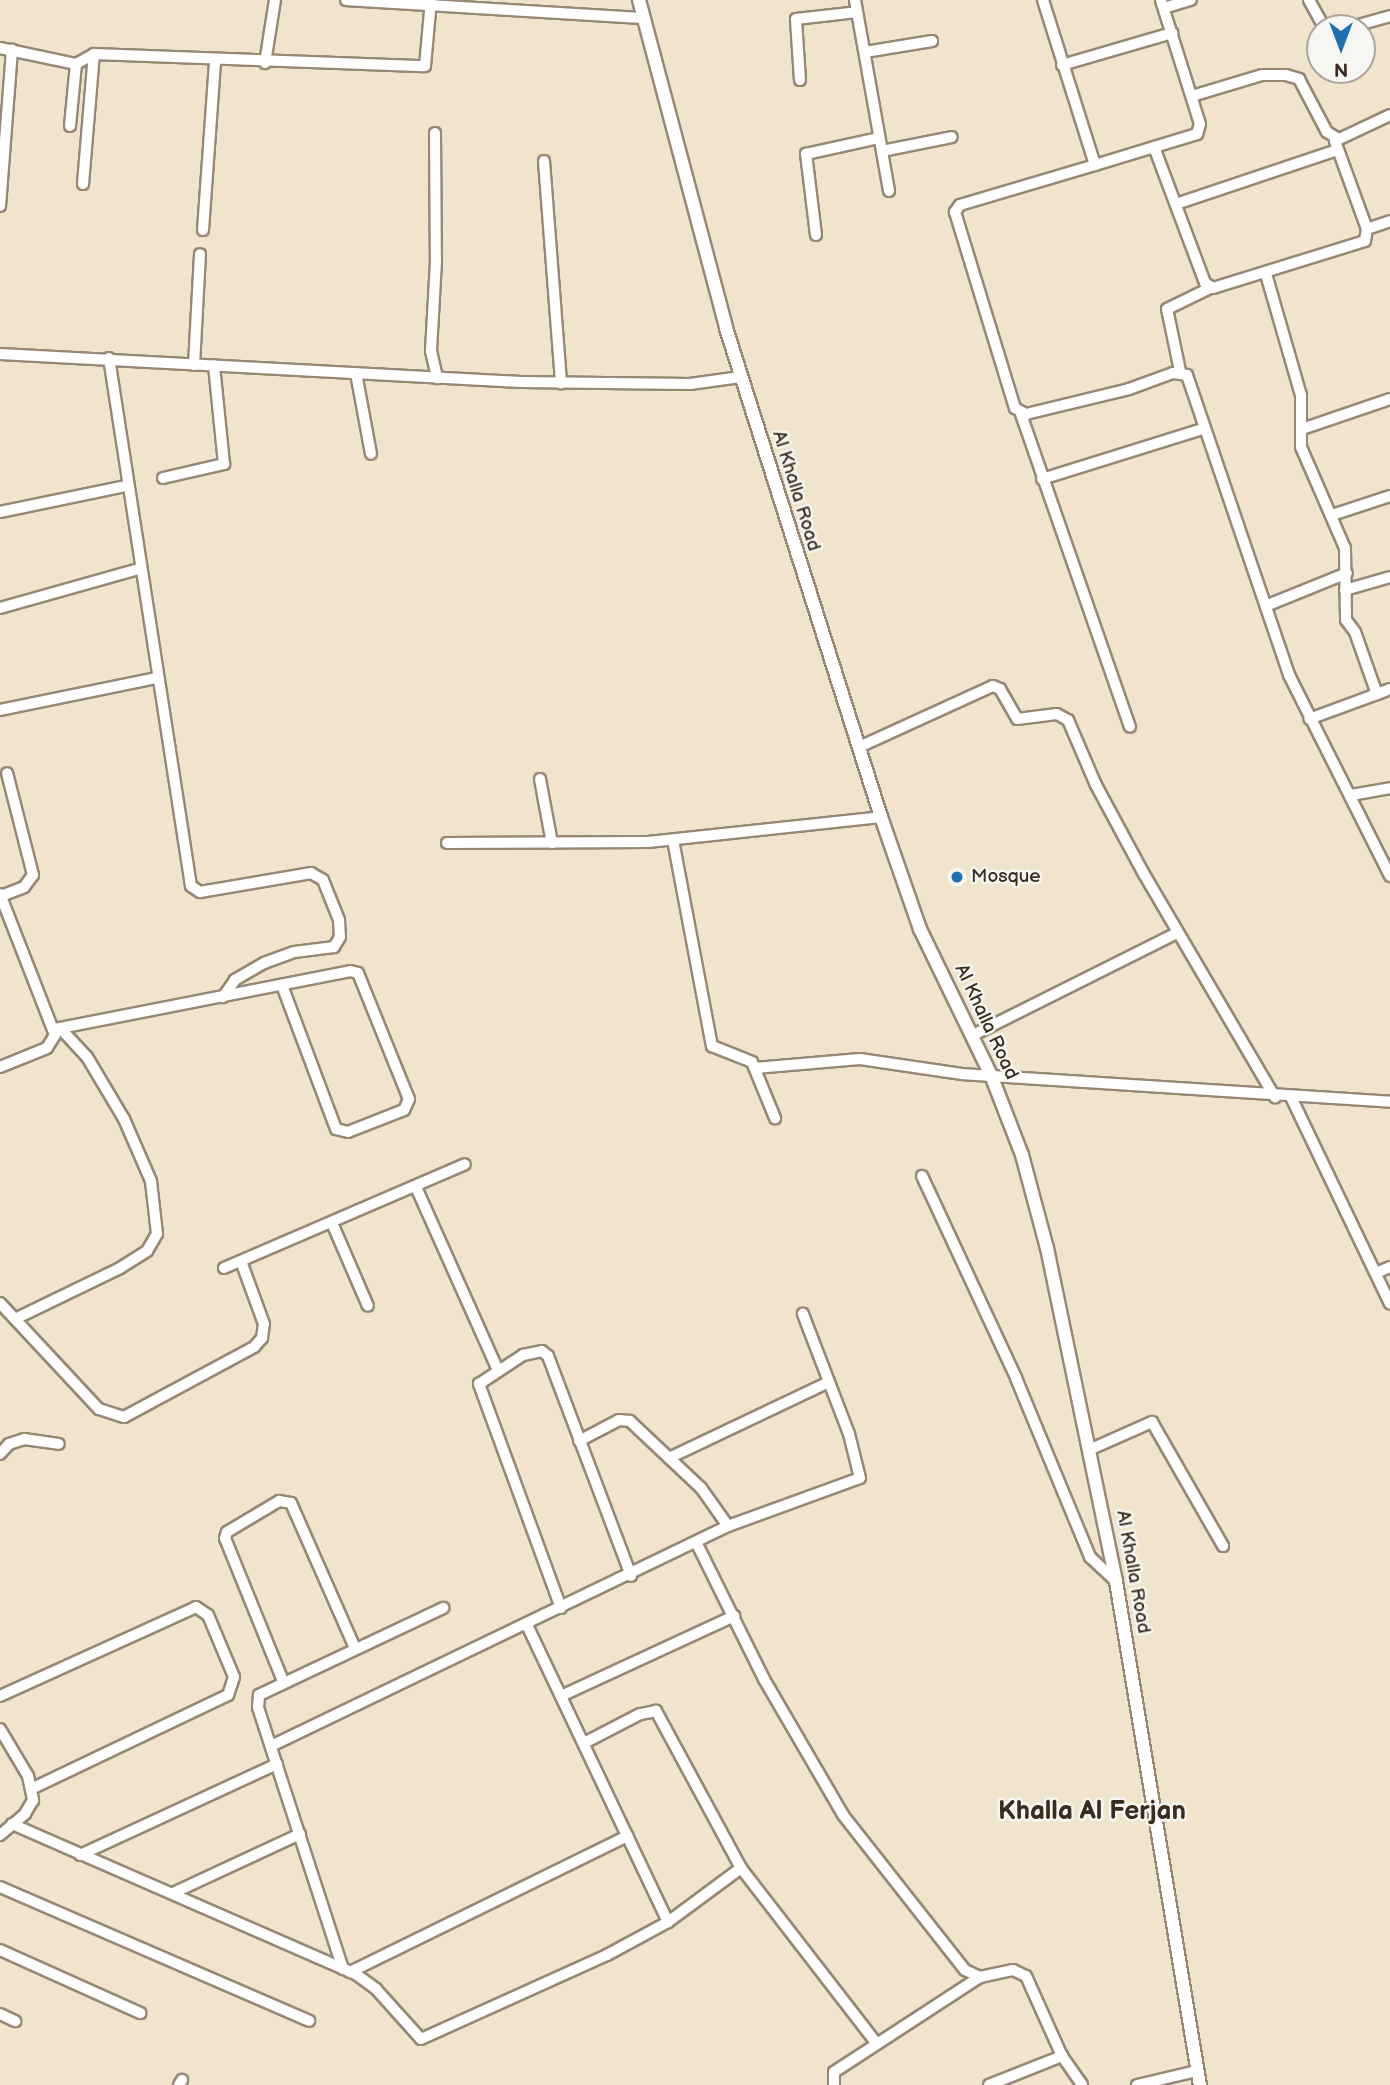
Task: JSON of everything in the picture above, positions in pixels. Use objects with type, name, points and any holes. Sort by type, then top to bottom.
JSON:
[{"type":"street","points":[[265,63],[275,0]]},
{"type":"street","points":[[346,0],[431,3],[644,18]]},
{"type":"street","name":"Al Khalla Road","points":[[639,0],[741,377],[881,817],[920,929],[973,1035],[1022,1155],[1047,1248],[1091,1449],[1116,1581],[1200,2085]]},
{"type":"street","points":[[855,0],[889,191]]},
{"type":"street","points":[[1043,0],[1095,166]]},
{"type":"street","points":[[1130,727],[1021,414],[1015,408],[955,212],[960,205],[1198,134],[1200,124],[1163,4],[1191,0]]},
{"type":"street","points":[[0,48],[76,64],[94,54],[265,63],[425,66],[431,3]]},
{"type":"street","points":[[800,80],[796,19],[857,12]]},
{"type":"street","points":[[1062,65],[1172,33]]},
{"type":"street","points":[[865,52],[932,41]]},
{"type":"street","points":[[0,206],[12,49]]},
{"type":"street","points":[[83,184],[94,54]]},
{"type":"street","points":[[203,230],[215,61]]},
{"type":"street","points":[[70,126],[76,64]]},
{"type":"street","points":[[1192,96],[1262,75],[1286,75],[1299,79],[1337,144],[1367,229],[1365,241],[1355,246],[1266,274],[1210,288],[1166,313],[1180,371],[1186,375],[1203,429],[1268,605],[1289,675],[1390,876]]},
{"type":"street","points":[[1176,204],[1337,144],[1390,115]]},
{"type":"street","points":[[435,133],[436,261],[430,351],[437,378]]},
{"type":"street","points":[[882,151],[952,137]]},
{"type":"street","points":[[816,235],[806,154],[879,138]]},
{"type":"street","points":[[1154,148],[1210,288]]},
{"type":"street","points":[[544,162],[561,383]]},
{"type":"street","points":[[1367,229],[1390,221]]},
{"type":"street","points":[[194,365],[200,254]]},
{"type":"street","points":[[1266,274],[1301,395],[1301,429],[1306,461],[1345,548],[1346,620],[1355,632],[1377,694]]},
{"type":"street","points":[[0,354],[561,383],[690,384],[741,377]]},
{"type":"street","points":[[109,358],[156,678],[193,889],[200,892],[311,873],[323,880],[339,920],[340,937],[334,947],[264,963],[235,980],[223,997]]},
{"type":"street","points":[[163,478],[224,464],[214,366]]},
{"type":"street","points":[[1021,414],[1129,389],[1180,371]]},
{"type":"street","points":[[356,373],[371,454]]},
{"type":"street","points":[[1301,429],[1390,399]]},
{"type":"street","points":[[1042,479],[1203,429]]},
{"type":"street","points":[[0,512],[126,485]]},
{"type":"street","points":[[1332,515],[1390,496]]},
{"type":"street","points":[[0,608],[139,569]]},
{"type":"street","points":[[1268,605],[1347,573]]},
{"type":"street","points":[[1346,590],[1390,577]]},
{"type":"street","points":[[0,710],[156,678]]},
{"type":"street","points":[[859,747],[993,686],[1000,689],[1017,719],[1065,717],[1177,933],[1275,1097]]},
{"type":"street","points":[[1310,719],[1390,689]]},
{"type":"street","points":[[7,773],[33,875],[24,887],[0,895],[58,1029],[87,1057],[124,1119],[151,1181],[156,1234],[147,1251],[120,1268],[15,1319]]},
{"type":"street","points":[[540,779],[552,843]]},
{"type":"street","points":[[1351,795],[1390,788]]},
{"type":"street","points":[[447,843],[673,840],[881,817]]},
{"type":"street","points":[[673,840],[712,1046],[747,1059],[755,1068],[775,1118]]},
{"type":"street","points":[[973,1035],[1177,933]]},
{"type":"street","points":[[58,1029],[282,985],[358,973],[409,1098],[404,1110],[348,1132],[337,1129],[282,985]]},
{"type":"street","points":[[0,1067],[52,1045],[58,1029]]},
{"type":"street","points":[[755,1068],[860,1059],[991,1075],[1275,1097],[1390,1102]]},
{"type":"street","points":[[1292,1097],[1390,1304]]},
{"type":"street","points":[[224,1268],[465,1164]]},
{"type":"street","points":[[922,1176],[1016,1378],[1090,1557],[1116,1581]]},
{"type":"street","points":[[416,1187],[497,1368]]},
{"type":"street","points":[[332,1223],[368,1306]]},
{"type":"street","points":[[0,1303],[99,1409],[124,1417],[254,1348],[262,1338],[264,1324],[241,1261]]},
{"type":"street","points":[[1376,1273],[1390,1266]]},
{"type":"street","points":[[271,1746],[697,1545],[728,1526],[860,1478],[849,1434],[803,1314]]},
{"type":"street","points":[[561,1608],[479,1385],[497,1368],[530,1352],[546,1353],[631,1576]]},
{"type":"street","points":[[669,1458],[828,1382]]},
{"type":"street","points":[[579,1441],[618,1420],[629,1421],[701,1488],[728,1526]]},
{"type":"street","points":[[1091,1449],[1152,1422],[1223,1546]]},
{"type":"street","points":[[0,1454],[9,1444],[24,1439],[59,1444]]},
{"type":"street","points":[[283,1681],[225,1538],[227,1532],[279,1501],[291,1503],[355,1648]]},
{"type":"street","points":[[697,1545],[764,1679],[843,1815],[965,1970],[980,1977]]},
{"type":"street","points":[[0,1696],[196,1607],[208,1615],[234,1677],[228,1695],[33,1788]]},
{"type":"street","points":[[346,1971],[258,1700],[261,1693],[283,1681],[443,1608]]},
{"type":"street","points":[[561,1696],[734,1616]]},
{"type":"street","points":[[527,1625],[668,1922]]},
{"type":"street","points":[[584,1743],[640,1714],[656,1711],[741,1868],[877,2044]]},
{"type":"street","points":[[0,1729],[33,1788],[30,1808],[0,1835]]},
{"type":"street","points":[[80,1855],[277,1764]]},
{"type":"street","points":[[12,1824],[346,1971],[376,1989],[421,2039],[668,1922],[741,1868]]},
{"type":"street","points":[[173,1893],[300,1834]]},
{"type":"street","points":[[346,1971],[628,1836]]},
{"type":"street","points":[[0,1888],[309,2021]]},
{"type":"street","points":[[0,1950],[140,2013]]},
{"type":"street","points":[[834,2085],[834,2072],[980,1977],[1013,1970],[1026,1976],[1062,2056],[1082,2085]]},
{"type":"street","points":[[0,2014],[15,2021]]},
{"type":"street","points":[[989,2085],[1062,2056]]},
{"type":"street","points":[[1137,2085],[1198,2071]]},
{"type":"place","name":"Mosque","points":[[957,877]]},
{"type":"district","name":"Khalla Al Ferjan","points":[[1092,1812]]}]
